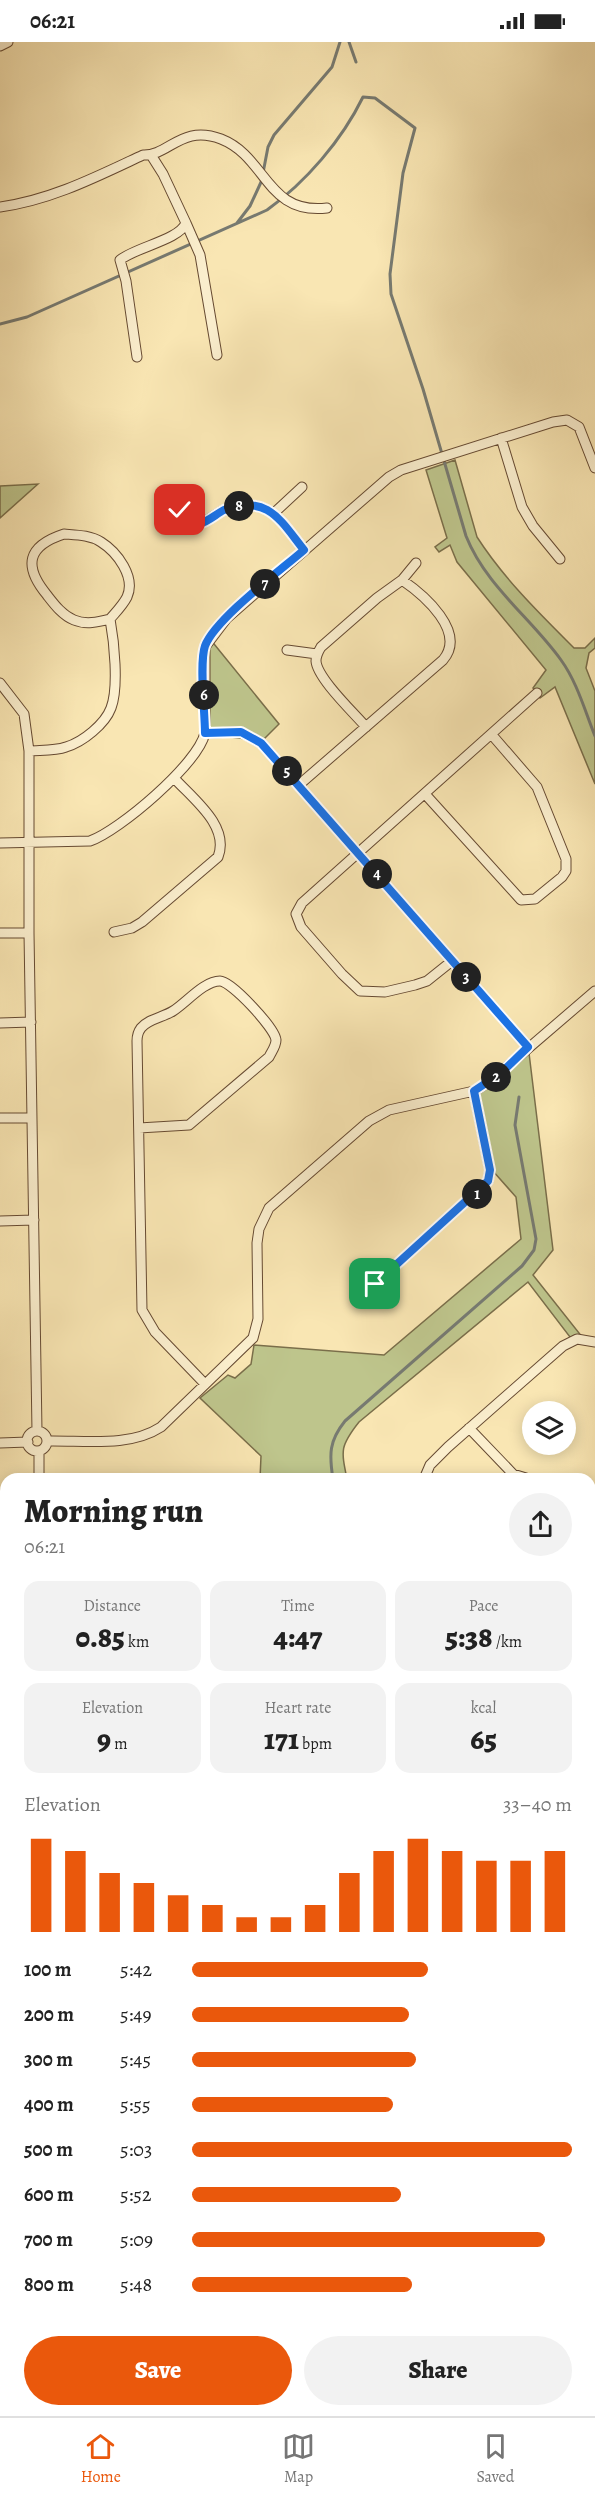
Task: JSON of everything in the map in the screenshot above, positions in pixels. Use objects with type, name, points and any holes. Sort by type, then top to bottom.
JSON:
[{"type":"street","points":[[0,46],[8,42]]},
{"type":"street","points":[[0,207],[34,202],[66,191],[143,154],[151,155],[177,140],[190,136],[220,139],[235,147],[288,202],[302,209],[327,208]]},
{"type":"street","points":[[151,155],[164,174],[200,255],[217,355]]},
{"type":"street","points":[[137,357],[126,281],[120,260],[128,254],[180,232],[186,223]]},
{"type":"street","points":[[0,843],[90,841],[99,838],[117,827],[174,778],[201,748],[205,733],[203,657],[207,642],[226,618],[389,477],[401,470],[440,457],[553,422],[567,420],[579,427],[595,468]]},
{"type":"street","points":[[501,438],[522,507],[533,526],[560,559]]},
{"type":"street","points":[[274,513],[302,487]]},
{"type":"street","points":[[180,510],[199,524],[221,512],[244,505],[259,506],[274,513],[304,550]]},
{"type":"street","points":[[29,751],[74,745],[89,734],[111,711],[114,701],[114,651],[110,619],[127,597],[130,587],[128,575],[122,564],[101,542],[89,537],[64,534],[42,544],[35,552],[31,570],[34,579],[56,605],[74,620],[86,623],[110,619]]},
{"type":"street","points":[[366,727],[322,675],[316,662],[317,654],[321,647],[377,598],[402,580],[416,563]]},
{"type":"street","points":[[300,784],[443,660],[451,647],[448,628],[422,597],[402,580]]},
{"type":"street","points":[[287,650],[317,654]]},
{"type":"street","points":[[0,683],[24,714],[29,751],[29,933],[37,1431]]},
{"type":"street","points":[[452,961],[427,981],[385,992],[360,991],[301,927],[296,914],[302,903],[537,693]]},
{"type":"street","points":[[205,733],[230,731],[249,734],[261,743],[300,784],[528,1047]]},
{"type":"street","points":[[425,794],[521,900],[535,899],[562,877],[566,872],[566,859],[541,794],[492,735]]},
{"type":"street","points":[[114,932],[132,928],[142,922],[218,856],[222,848],[222,839],[218,829],[174,778]]},
{"type":"street","points":[[0,933],[29,933]]},
{"type":"street","points":[[139,1128],[189,1125],[269,1057],[275,1047],[273,1032],[236,989],[226,982],[218,981],[210,984],[172,1012],[140,1029],[137,1041],[142,1310],[155,1332],[205,1384]]},
{"type":"street","points":[[47,1441],[129,1439],[146,1436],[166,1422],[249,1343],[256,1329],[257,1243],[259,1229],[269,1209],[369,1121],[406,1105],[474,1091],[501,1073],[528,1047],[595,992]]},
{"type":"street","points":[[0,1023],[31,1023]]},
{"type":"street","points":[[375,1284],[488,1181],[490,1170],[474,1091]]},
{"type":"street","points":[[0,1118],[32,1118]]},
{"type":"street","points":[[0,1221],[34,1220]]},
{"type":"street","points":[[427,1473],[430,1465],[469,1428],[563,1346],[577,1339],[595,1342]]},
{"type":"street","points":[[469,1428],[512,1473]]},
{"type":"street","points":[[37,1431],[44,1434],[47,1441],[45,1448],[39,1451],[31,1449],[27,1442],[31,1434],[37,1431]]},
{"type":"street","points":[[0,1443],[27,1442]]},
{"type":"street","points":[[39,1451],[39,1473]]},
{"type":"green space","points":[[455,460],[477,537],[499,567],[523,596],[574,648],[585,648],[595,638],[595,648],[589,653],[586,668],[595,691],[595,784],[555,687],[540,698],[533,688],[546,670],[457,562],[450,545],[439,552],[435,547],[447,538],[426,470]]},
{"type":"green space","points":[[38,484],[0,518],[0,486]]},
{"type":"green space","points":[[210,639],[279,724],[262,741],[208,734],[204,645]]},
{"type":"green space","points":[[529,1053],[553,1250],[533,1275],[583,1338],[573,1341],[528,1282],[359,1422],[345,1443],[343,1455],[346,1473],[260,1473],[261,1456],[200,1398],[228,1375],[235,1378],[251,1364],[254,1345],[384,1355],[521,1239],[516,1197],[492,1170],[477,1096]]},
{"type":"waterway","points":[[263,173],[268,147],[274,135],[332,67],[340,42]]},
{"type":"waterway","points":[[349,42],[356,62]]},
{"type":"waterway","points":[[0,324],[27,317],[267,210],[296,187],[322,159],[345,129],[363,97],[375,98],[415,128],[403,173],[390,274],[391,294],[423,389],[466,536],[485,571],[567,669],[595,736]]},
{"type":"waterway","points":[[237,223],[250,206],[262,180]]},
{"type":"waterway","points":[[332,1473],[333,1442],[345,1421],[522,1266],[534,1250],[536,1239],[515,1125],[519,1097]]},
{"type":"route","points":[[180,510],[199,524],[221,512],[244,505],[266,508],[274,513],[304,550],[226,618],[207,642],[203,657],[205,733],[241,732],[249,734],[261,743],[300,784],[528,1047],[489,1083],[474,1091],[490,1170],[488,1181],[480,1191],[375,1284]]}]
